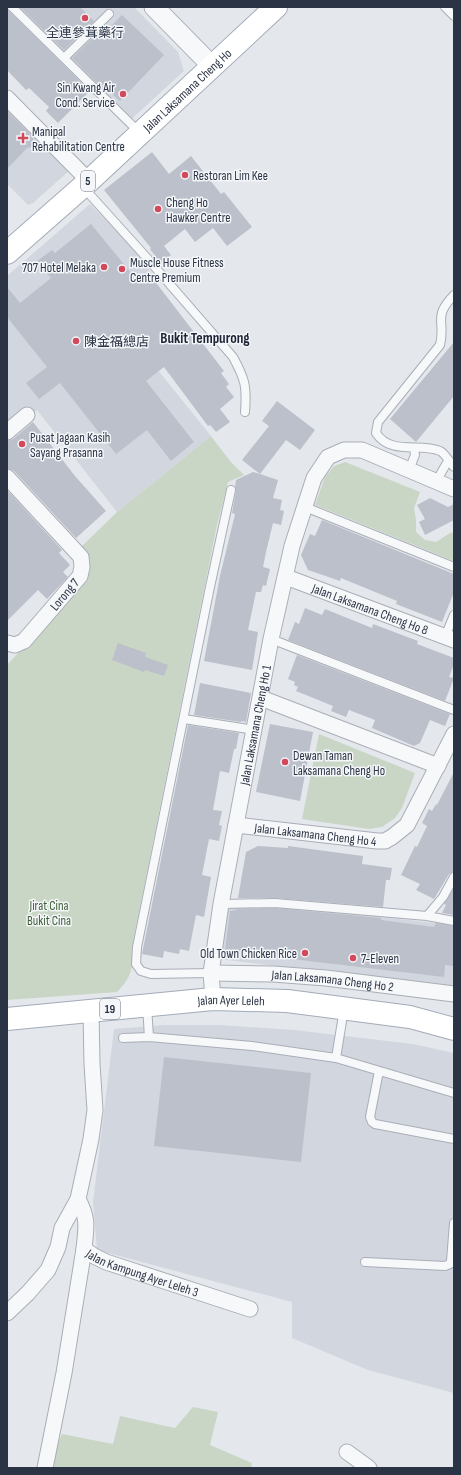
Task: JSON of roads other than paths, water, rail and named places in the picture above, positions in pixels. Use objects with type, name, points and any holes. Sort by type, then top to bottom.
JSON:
[{"type":"main road","name":"Jalan Laksamana Cheng Ho","points":[[7,253],[213,67],[268,10]]},
{"type":"main road","name":"Jalan Ayer Leleh","points":[[7,1019],[213,999],[287,1001],[344,1008],[410,1017],[454,1029]]},
{"type":"street","points":[[154,7],[213,67]]},
{"type":"street","points":[[7,98],[86,183]]},
{"type":"street","points":[[7,432],[27,415]]},
{"type":"street","name":"Jalan Laksamana Cheng Ho 1","points":[[213,999],[210,973],[221,904],[271,639],[292,546],[314,478],[328,457],[344,450],[362,450],[410,470]]},
{"type":"street","points":[[410,470],[454,488]]},
{"type":"street","name":"Lorong 7","points":[[7,477],[81,557],[82,567],[80,576],[24,641],[15,645],[7,643]]},
{"type":"street","name":"Jalan Laksamana Cheng Ho 8","points":[[286,577],[450,639]]},
{"type":"street","points":[[261,698],[438,766]]},
{"type":"street","name":"Jalan Laksamana Cheng Ho 4","points":[[236,825],[385,841],[392,838],[407,825],[454,734]]},
{"type":"street","name":"Jalan Laksamana Cheng Ho 2","points":[[210,973],[273,974],[326,978],[454,994]]},
{"type":"street","points":[[7,1313],[28,1293],[48,1270],[58,1247],[62,1228],[78,1199],[91,1139],[95,1110],[91,1011]]},
{"type":"street","name":"Jalan Kampung Ayer Leleh 3","points":[[78,1199],[84,1211],[87,1222],[84,1249],[94,1256],[106,1262],[250,1309]]},
{"type":"street","points":[[45,1468],[64,1373],[84,1249]]},
{"type":"street","points":[[347,1452],[369,1468]]},
{"type":"lane","points":[[12,7],[140,133]]},
{"type":"lane","points":[[445,7],[454,16]]},
{"type":"lane","points":[[64,58],[109,14]]},
{"type":"lane","points":[[86,183],[147,258],[233,357],[242,374],[247,392],[245,412]]},
{"type":"lane","points":[[438,482],[441,473],[451,464],[446,455],[433,449],[396,446],[380,439],[376,433],[378,422],[440,346],[442,334],[440,318],[444,306],[454,295]]},
{"type":"lane","points":[[410,470],[416,455],[414,448]]},
{"type":"lane","points":[[210,973],[151,974],[140,971],[136,964],[136,947],[231,490]]},
{"type":"lane","points":[[305,508],[454,567]]},
{"type":"lane","points":[[450,639],[454,615]]},
{"type":"lane","points":[[271,639],[454,710]]},
{"type":"lane","points":[[184,719],[255,730]]},
{"type":"lane","points":[[427,916],[443,897],[454,877]]},
{"type":"lane","points":[[221,904],[275,903],[427,916],[454,921]]},
{"type":"lane","points":[[147,1005],[149,1037]]},
{"type":"lane","points":[[336,1058],[344,1008]]},
{"type":"lane","points":[[123,1038],[149,1037],[252,1046],[336,1058],[454,1093]]},
{"type":"lane","points":[[379,1071],[370,1117],[372,1122],[375,1124],[454,1139]]},
{"type":"lane","points":[[365,1262],[445,1266],[450,1264],[454,1223]]},
{"type":"place","name":"全連參茸藥行","points":[[85,18]]},
{"type":"place","name":"Sin Kwang Air Cond. Service","points":[[123,94]]},
{"type":"place","name":"Manipal Rehabilitation Centre","points":[[23,138]]},
{"type":"place","name":"Restoran Lim Kee","points":[[185,175]]},
{"type":"place","name":"Cheng Ho Hawker Centre","points":[[158,209]]},
{"type":"place","name":"707 Hotel Melaka","points":[[104,267]]},
{"type":"place","name":"Muscle House Fitness Centre Premium","points":[[122,269]]},
{"type":"place","name":"陳金福總店","points":[[76,341]]},
{"type":"place","name":"Pusat Jagaan Kasih Sayang Prasanna","points":[[22,444]]},
{"type":"place","name":"Dewan Taman Laksamana Cheng Ho","points":[[285,762]]},
{"type":"place","name":"Old Town Chicken Rice","points":[[305,953]]},
{"type":"place","name":"7-Eleven","points":[[353,958]]},
{"type":"district","name":"Bukit Tempurong","points":[[205,338]]},
{"type":"park label","name":"Jirat Cina Bukit Cina","points":[[49,912]]}]
